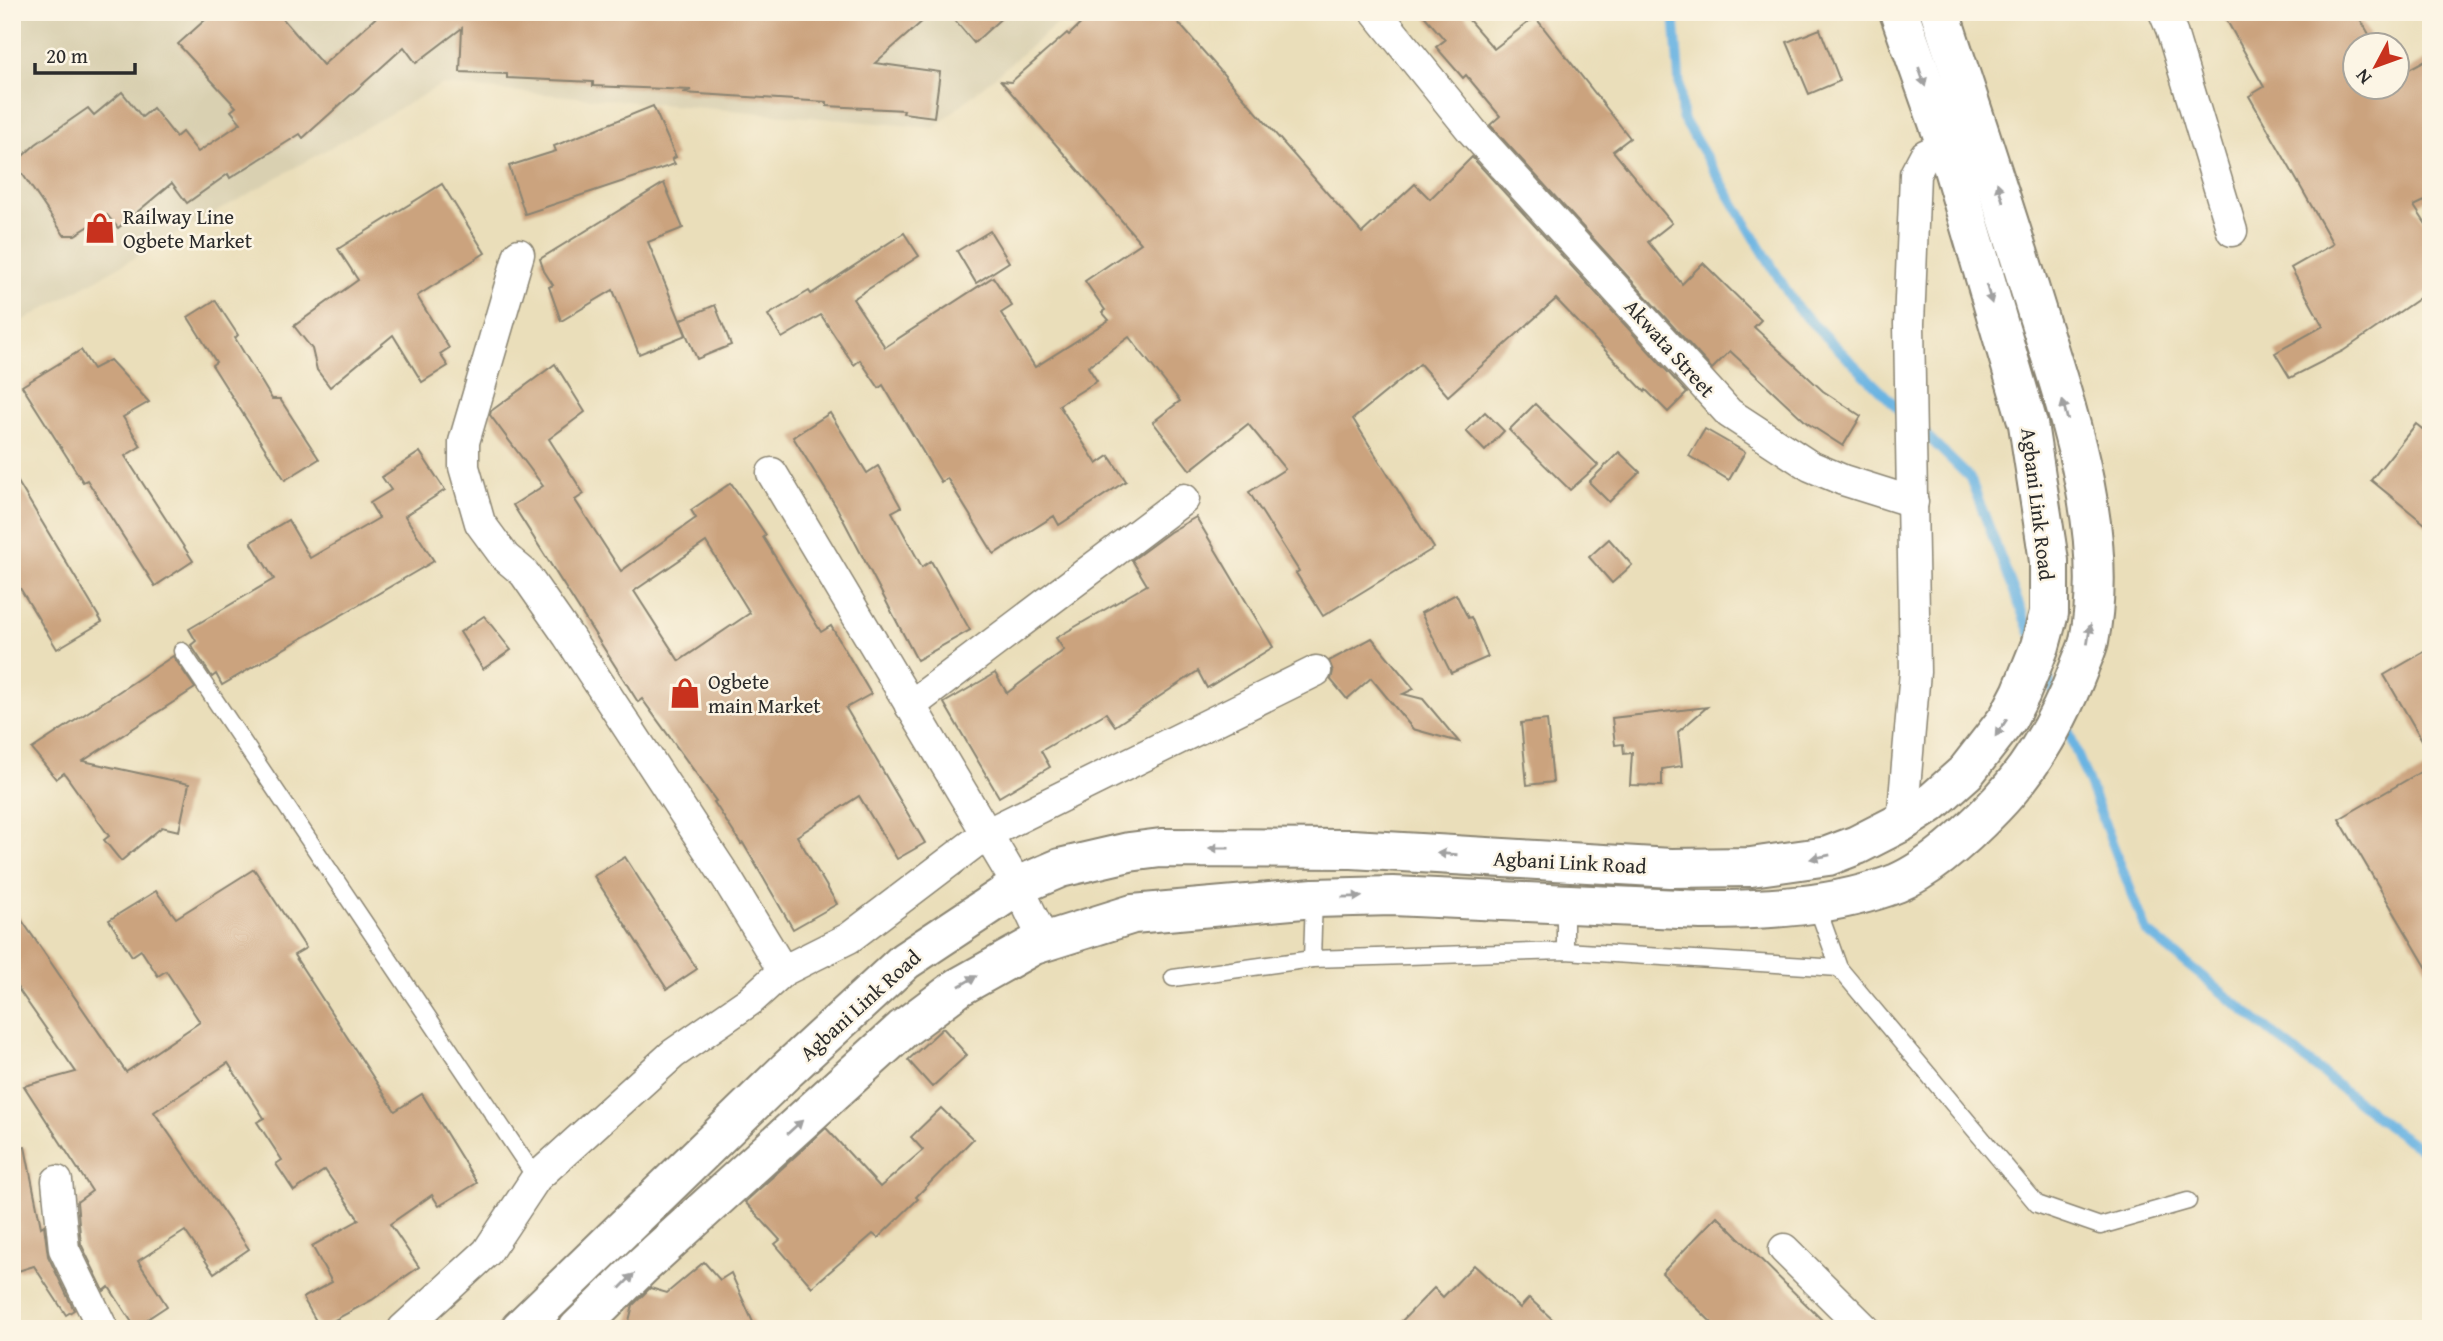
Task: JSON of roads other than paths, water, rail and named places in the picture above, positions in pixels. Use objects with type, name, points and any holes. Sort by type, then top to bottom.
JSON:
[{"type":"main road","name":"Agbani Link Road","points":[[578,1329],[641,1267],[903,1029],[959,987],[1044,942],[1133,914],[1314,898],[1393,896],[1750,910],[1816,904],[1899,882],[1948,851],[2008,792],[2035,758],[2066,698],[2088,642],[2095,581],[2087,490],[2051,360],[1963,137],[1899,12]]},
{"type":"main road","name":"Agbani Link Road","points":[[520,1329],[779,1077],[905,961],[1018,886],[1060,868],[1129,852],[1160,848],[1352,849],[1671,868],[1751,867],[1828,856],[1857,845],[1930,804],[1966,772],[2008,718],[2035,657],[2049,614],[2049,561],[2028,424],[1963,137],[1940,12]]},
{"type":"street","name":"Akwata Street","points":[[1376,12],[1472,131],[1729,412],[1810,466],[1843,480],[1913,502]]},
{"type":"street","points":[[2164,12],[2232,231]]},
{"type":"street","points":[[1902,822],[1915,672],[1909,324],[1915,174],[1925,155],[1963,137]]},
{"type":"street","points":[[519,254],[464,442],[464,467],[480,523],[505,556],[524,573],[568,636],[726,877],[783,971]]},
{"type":"street","points":[[772,473],[1018,886],[1044,942]]},
{"type":"street","points":[[910,706],[1184,499]]},
{"type":"street","points":[[402,1329],[487,1252],[536,1178],[673,1054],[751,1000],[783,971],[849,938],[986,834],[1316,671]]},
{"type":"street","points":[[57,1181],[64,1249],[103,1329]]},
{"type":"street","points":[[1784,1249],[1865,1329]]},
{"type":"lane","points":[[182,651],[536,1178]]},
{"type":"lane","points":[[1312,960],[1314,898]]},
{"type":"lane","points":[[1565,903],[1565,951]]},
{"type":"lane","points":[[1816,904],[1839,968],[2037,1204],[2101,1226],[2188,1200]]},
{"type":"lane","points":[[1173,978],[1312,960],[1565,951],[1839,968]]},
{"type":"waterway","points":[[1674,12],[1682,117],[1797,308],[1903,413]]},
{"type":"waterway","points":[[1917,426],[1970,478],[2030,633]]},
{"type":"waterway","points":[[2043,666],[2056,698]]},
{"type":"waterway","points":[[2066,725],[2147,932],[2389,1127],[2431,1156]]},
{"type":"place","name":"Railway Line Ogbete Market","points":[[100,228]]},
{"type":"place","name":"Ogbete main Market","points":[[685,693]]}]
